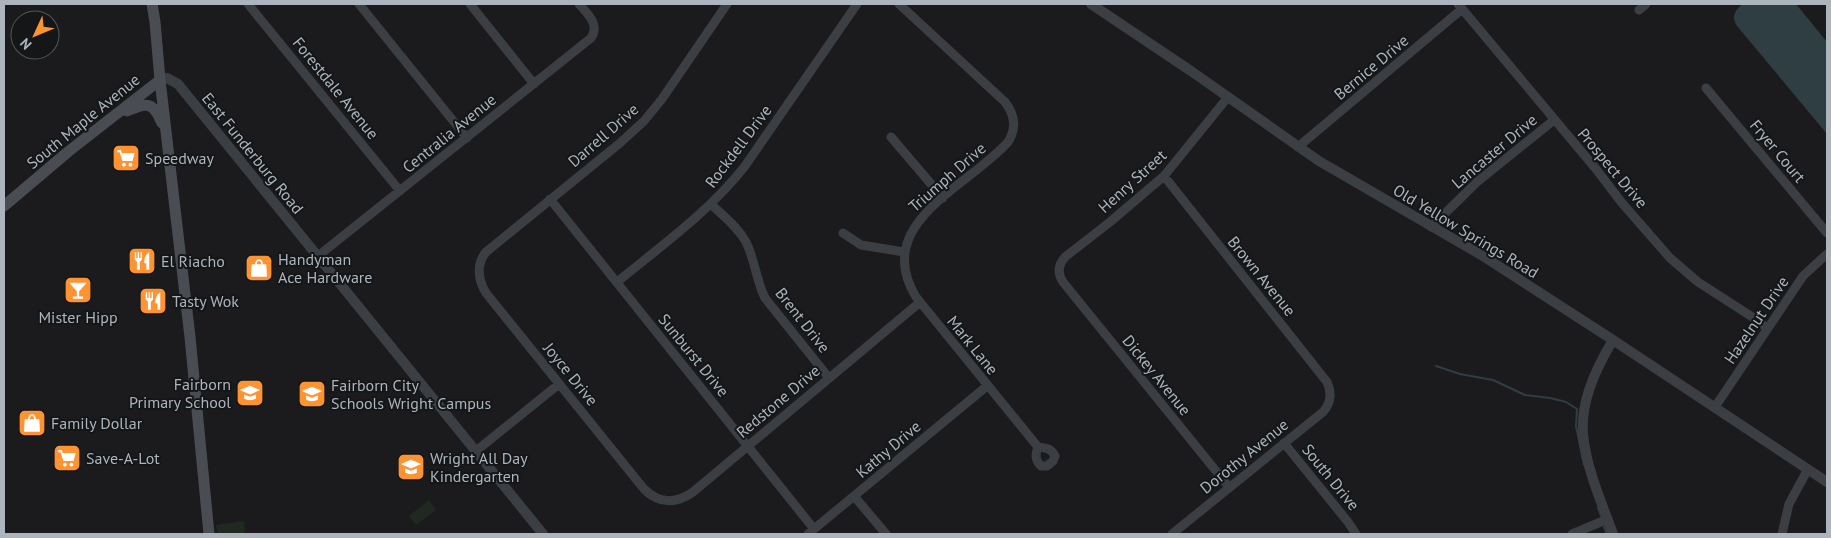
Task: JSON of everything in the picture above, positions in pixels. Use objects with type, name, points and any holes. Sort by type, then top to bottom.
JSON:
[{"type":"main road","points":[[152,4],[209,534]]},
{"type":"main road","name":"South Maple Avenue","points":[[4,206],[160,80]]},
{"type":"main road","points":[[110,120],[140,106],[148,105],[156,111],[167,134]]},
{"type":"street","name":"Forestdale Avenue","points":[[248,4],[400,192]]},
{"type":"street","points":[[359,4],[467,138]]},
{"type":"street","points":[[470,4],[534,84]]},
{"type":"street","name":"Centralia Avenue","points":[[318,256],[590,38],[594,31],[594,22],[579,4]]},
{"type":"street","name":"Darrell Drive","points":[[480,268],[482,258],[486,252],[620,143],[644,121],[662,99],[727,4]]},
{"type":"street","name":"Rockdell Drive","points":[[616,282],[711,204],[727,188],[745,166],[857,4]]},
{"type":"street","name":"Triumph Drive","points":[[899,4],[1005,102],[1013,114],[1014,127],[1011,138],[1005,146],[927,211],[914,226],[904,252]]},
{"type":"street","name":"Old Yellow Springs Road","points":[[1091,4],[1298,147],[1340,174],[1483,256],[1827,482]]},
{"type":"street","name":"Prospect Drive","points":[[1460,6],[1622,203],[1678,266],[1698,282],[1767,328]]},
{"type":"street","name":"Bernice Drive","points":[[1298,147],[1460,6]]},
{"type":"street","name":"East Funderburg Road","points":[[160,80],[168,78],[178,84],[543,534]]},
{"type":"street","name":"Fryer Court","points":[[1706,88],[1827,233]]},
{"type":"street","name":"Henry Street","points":[[1063,282],[1058,270],[1065,257],[1164,176],[1228,97]]},
{"type":"street","name":"Lancaster Drive","points":[[1432,226],[1477,182],[1554,120]]},
{"type":"street","points":[[891,137],[943,198]]},
{"type":"street","name":"Brown Avenue","points":[[1164,176],[1327,382],[1330,398]]},
{"type":"street","name":"Sunburst Drive","points":[[550,199],[747,445],[811,532]]},
{"type":"street","name":"Brent Drive","points":[[711,204],[745,241],[751,254],[759,287],[765,298],[829,378]]},
{"type":"street","points":[[843,233],[861,245],[904,252]]},
{"type":"street","name":"Mark Lane","points":[[904,252],[904,266],[907,279],[919,303],[1038,448]]},
{"type":"street","name":"Hazelnut Drive","points":[[1715,407],[1794,289],[1810,268],[1827,254]]},
{"type":"street","name":"Joyce Drive","points":[[480,268],[481,282],[486,293],[648,493]]},
{"type":"street","name":"Dickey Avenue","points":[[1063,282],[1229,488]]},
{"type":"street","name":"Redstone Drive","points":[[648,493],[660,500],[678,500],[692,492],[919,303]]},
{"type":"street","points":[[1613,340],[1598,367],[1588,395],[1584,414],[1583,440],[1586,455],[1613,534]]},
{"type":"street","points":[[476,451],[560,384]]},
{"type":"street","name":"Kathy Drive","points":[[811,532],[987,386]]},
{"type":"street","name":"Dorothy Avenue","points":[[1172,534],[1323,412],[1330,398]]},
{"type":"street","name":"South Drive","points":[[1284,443],[1354,532]]},
{"type":"street","points":[[1782,534],[1789,504],[1808,469]]},
{"type":"street","points":[[854,496],[886,534]]},
{"type":"street","points":[[1572,534],[1608,519]]},
{"type":"shaded area","points":[[1742,4],[1796,4],[1827,42],[1827,134],[1737,26],[1734,19],[1735,14]]},
{"type":"shaded area","points":[[429,500],[436,510],[416,525],[409,516]]},
{"type":"shaded area","points":[[244,521],[245,534],[218,534],[216,525]]},
{"type":"waterway","points":[[1436,366],[1460,374],[1493,380],[1525,395],[1566,402],[1577,409],[1576,426],[1584,465]]},
{"type":"waterway","points":[[1598,508],[1601,516]]},
{"type":"waterway","points":[[1604,527],[1607,534]]},
{"type":"place","name":"Speedway","points":[[126,158]]},
{"type":"place","name":"El Riacho","points":[[142,261]]},
{"type":"place","name":"Handyman Ace Hardware","points":[[259,268]]},
{"type":"place","name":"Mister Hipp","points":[[78,290]]},
{"type":"place","name":"Tasty Wok","points":[[153,301]]},
{"type":"place","name":"Fairborn Primary School","points":[[250,393]]},
{"type":"place","name":"Fairborn City Schools Wright Campus","points":[[312,394]]},
{"type":"place","name":"Family Dollar","points":[[32,423]]},
{"type":"place","name":"Save-A-Lot","points":[[67,458]]},
{"type":"place","name":"Wright All Day Kindergarten","points":[[411,467]]}]
